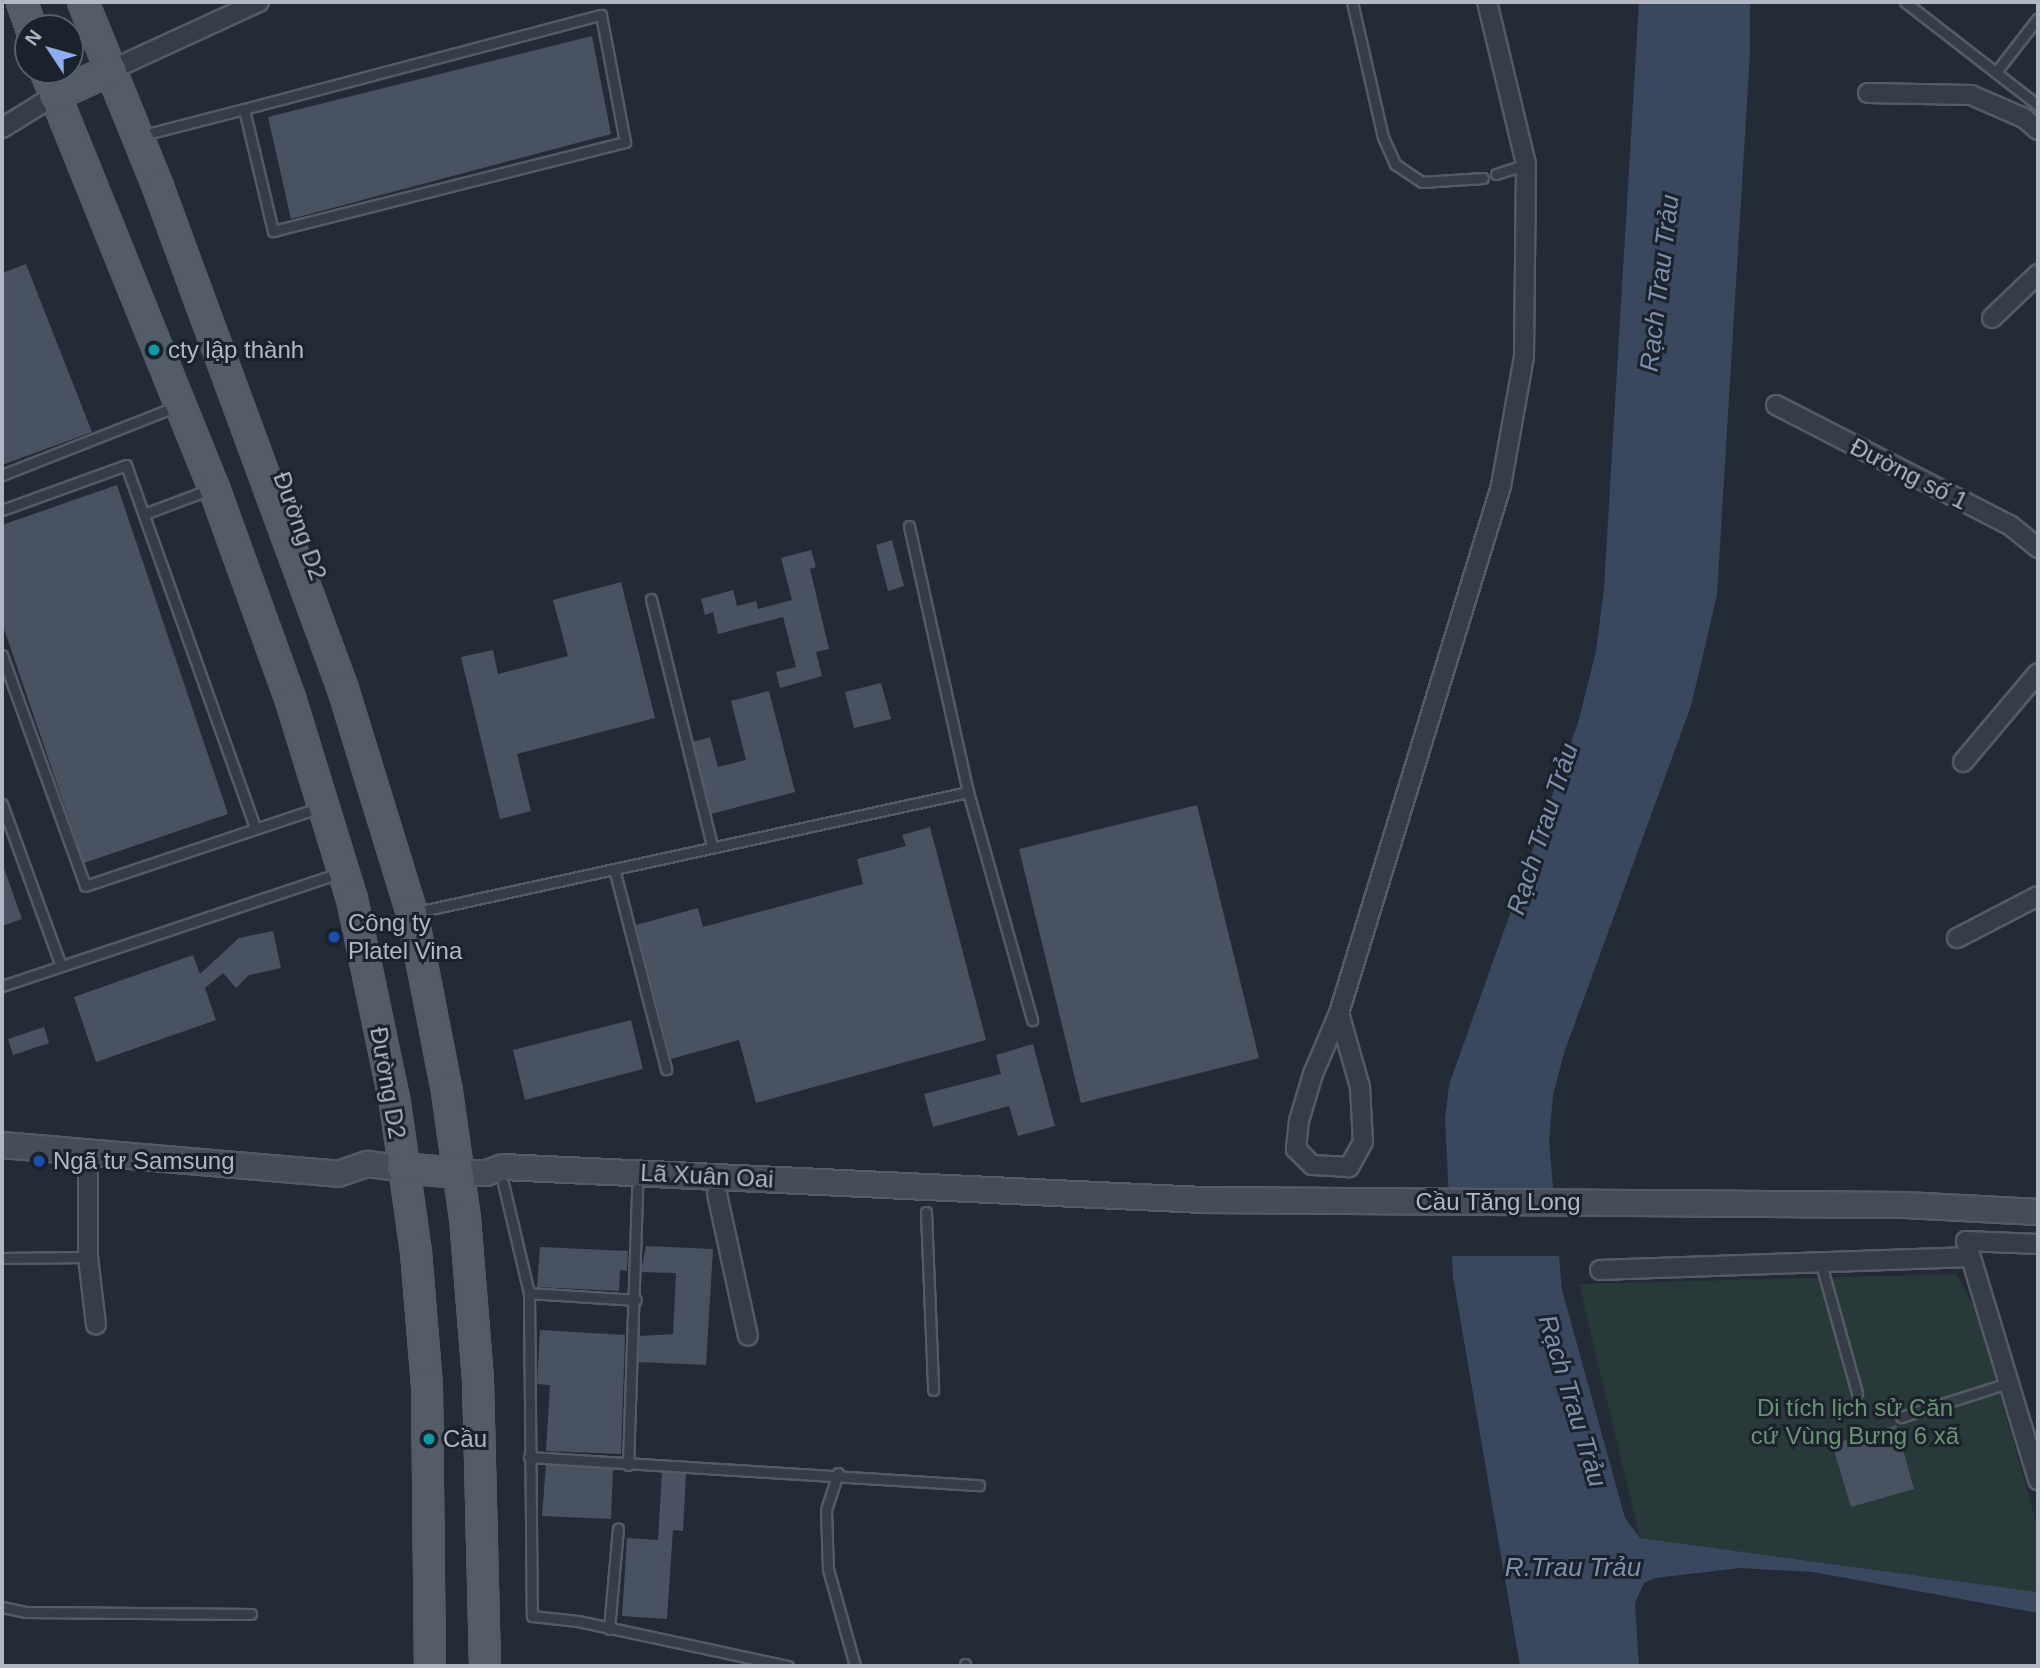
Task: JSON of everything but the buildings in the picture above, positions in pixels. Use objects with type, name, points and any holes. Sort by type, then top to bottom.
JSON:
[{"type":"main road","name":"Đường D2","points":[[83,2],[159,187],[344,689],[412,913],[466,1218],[484,1542],[485,1666]]},
{"type":"main road","points":[[84,76],[111,70]]},
{"type":"main road","name":"Đường D2","points":[[49,84],[178,394],[217,497],[344,871],[395,1103],[402,1168],[412,1221],[427,1371],[430,1666]]},
{"type":"main road","points":[[2,1145],[88,1150],[338,1174],[367,1164],[458,1173]]},
{"type":"main road","name":"Lã Xuân Oai","points":[[458,1173],[486,1173],[503,1167],[957,1188]]},
{"type":"main road","name":"Cầu Tăng Long","points":[[957,1188],[1203,1200],[1905,1205],[2038,1212]]},
{"type":"street","points":[[111,70],[259,2]]},
{"type":"street","points":[[1339,1013],[1360,1087],[1363,1142],[1349,1167],[1312,1165],[1296,1149],[1299,1121],[1312,1074],[1339,1013],[1501,486],[1524,357],[1526,164],[1487,2]]},
{"type":"street","points":[[2,128],[48,84]]},
{"type":"street","points":[[1868,93],[1971,94],[2024,118],[2038,130]]},
{"type":"street","points":[[1992,318],[2038,274]]},
{"type":"street","name":"Đường số 1","points":[[1776,405],[2011,527],[2038,548]]},
{"type":"street","points":[[1963,762],[2038,673]]},
{"type":"street","points":[[1957,938],[2038,896]]},
{"type":"street","points":[[88,1150],[88,1257],[96,1325]]},
{"type":"street","points":[[717,1194],[748,1336]]},
{"type":"street","points":[[1600,1270],[1821,1264],[2038,1244]]},
{"type":"street","points":[[1968,1249],[2038,1480]]},
{"type":"lane","points":[[1352,2],[1384,137],[1395,164],[1422,181],[1483,178]]},
{"type":"lane","points":[[1905,2],[2038,105]]},
{"type":"lane","points":[[138,136],[601,15],[625,142],[273,230],[244,109]]},
{"type":"lane","points":[[1996,72],[2038,18]]},
{"type":"lane","points":[[1496,174],[1526,164]]},
{"type":"lane","points":[[2,475],[178,394]]},
{"type":"lane","points":[[2,510],[126,465],[255,828]]},
{"type":"lane","points":[[144,514],[217,497]]},
{"type":"lane","points":[[909,526],[968,792],[1032,1020]]},
{"type":"lane","points":[[651,599],[712,846]]},
{"type":"lane","points":[[2,656],[85,886],[255,828],[319,796]]},
{"type":"lane","points":[[412,913],[968,792]]},
{"type":"lane","points":[[2,804],[61,966]]},
{"type":"lane","points":[[614,869],[666,1069]]},
{"type":"lane","points":[[2,986],[344,871]]},
{"type":"lane","points":[[503,1183],[529,1293],[532,1616],[788,1666]]},
{"type":"lane","points":[[628,1465],[636,1300],[637,1188]]},
{"type":"lane","points":[[926,1212],[933,1391]]},
{"type":"lane","points":[[2,1258],[88,1257]]},
{"type":"lane","points":[[1821,1264],[1857,1393]]},
{"type":"lane","points":[[529,1293],[636,1300]]},
{"type":"lane","points":[[1901,1418],[2008,1383]]},
{"type":"lane","points":[[529,1457],[628,1465],[838,1474],[979,1485]]},
{"type":"lane","points":[[838,1474],[826,1510],[828,1569],[855,1666]]},
{"type":"lane","points":[[609,1629],[618,1528]]},
{"type":"lane","points":[[2,1607],[26,1612],[251,1615]]},
{"type":"green space","name":"Di tích lịch sử Căn cứ Vùng Bưng 6 xã","points":[[1956,1274],[1976,1311],[2038,1528],[2038,1592],[1640,1538],[1579,1284]]},
{"type":"water","name":"R.Trau Trảu","points":[[1639,2],[1750,2],[1750,53],[1717,595],[1691,706],[1565,1050],[1553,1095],[1549,1141],[1562,1290],[1625,1518],[1640,1538],[2038,1592],[2038,1613],[1813,1572],[1740,1568],[1655,1578],[1644,1583],[1635,1603],[1639,1666],[1520,1666],[1453,1277],[1445,1119],[1449,1085],[1578,723],[1596,651],[1604,588]]},
{"type":"pier","points":[[1559,1215],[1562,1256],[1448,1256],[1445,1216]]},
{"type":"place","name":"cty lập thành","points":[[154,350]]},
{"type":"place","name":"Công ty Platel Vina","points":[[334,937]]},
{"type":"place","name":"Ngã tư Samsung","points":[[39,1161]]},
{"type":"place","name":"Cầu","points":[[429,1439]]},
{"type":"water label","name":"Rạch Trau Trảu","points":[[1660,283]]},
{"type":"water label","name":"Rạch Trau Trảu","points":[[1543,829]]},
{"type":"water label","name":"Rạch Trau Trảu","points":[[1572,1401]]}]
